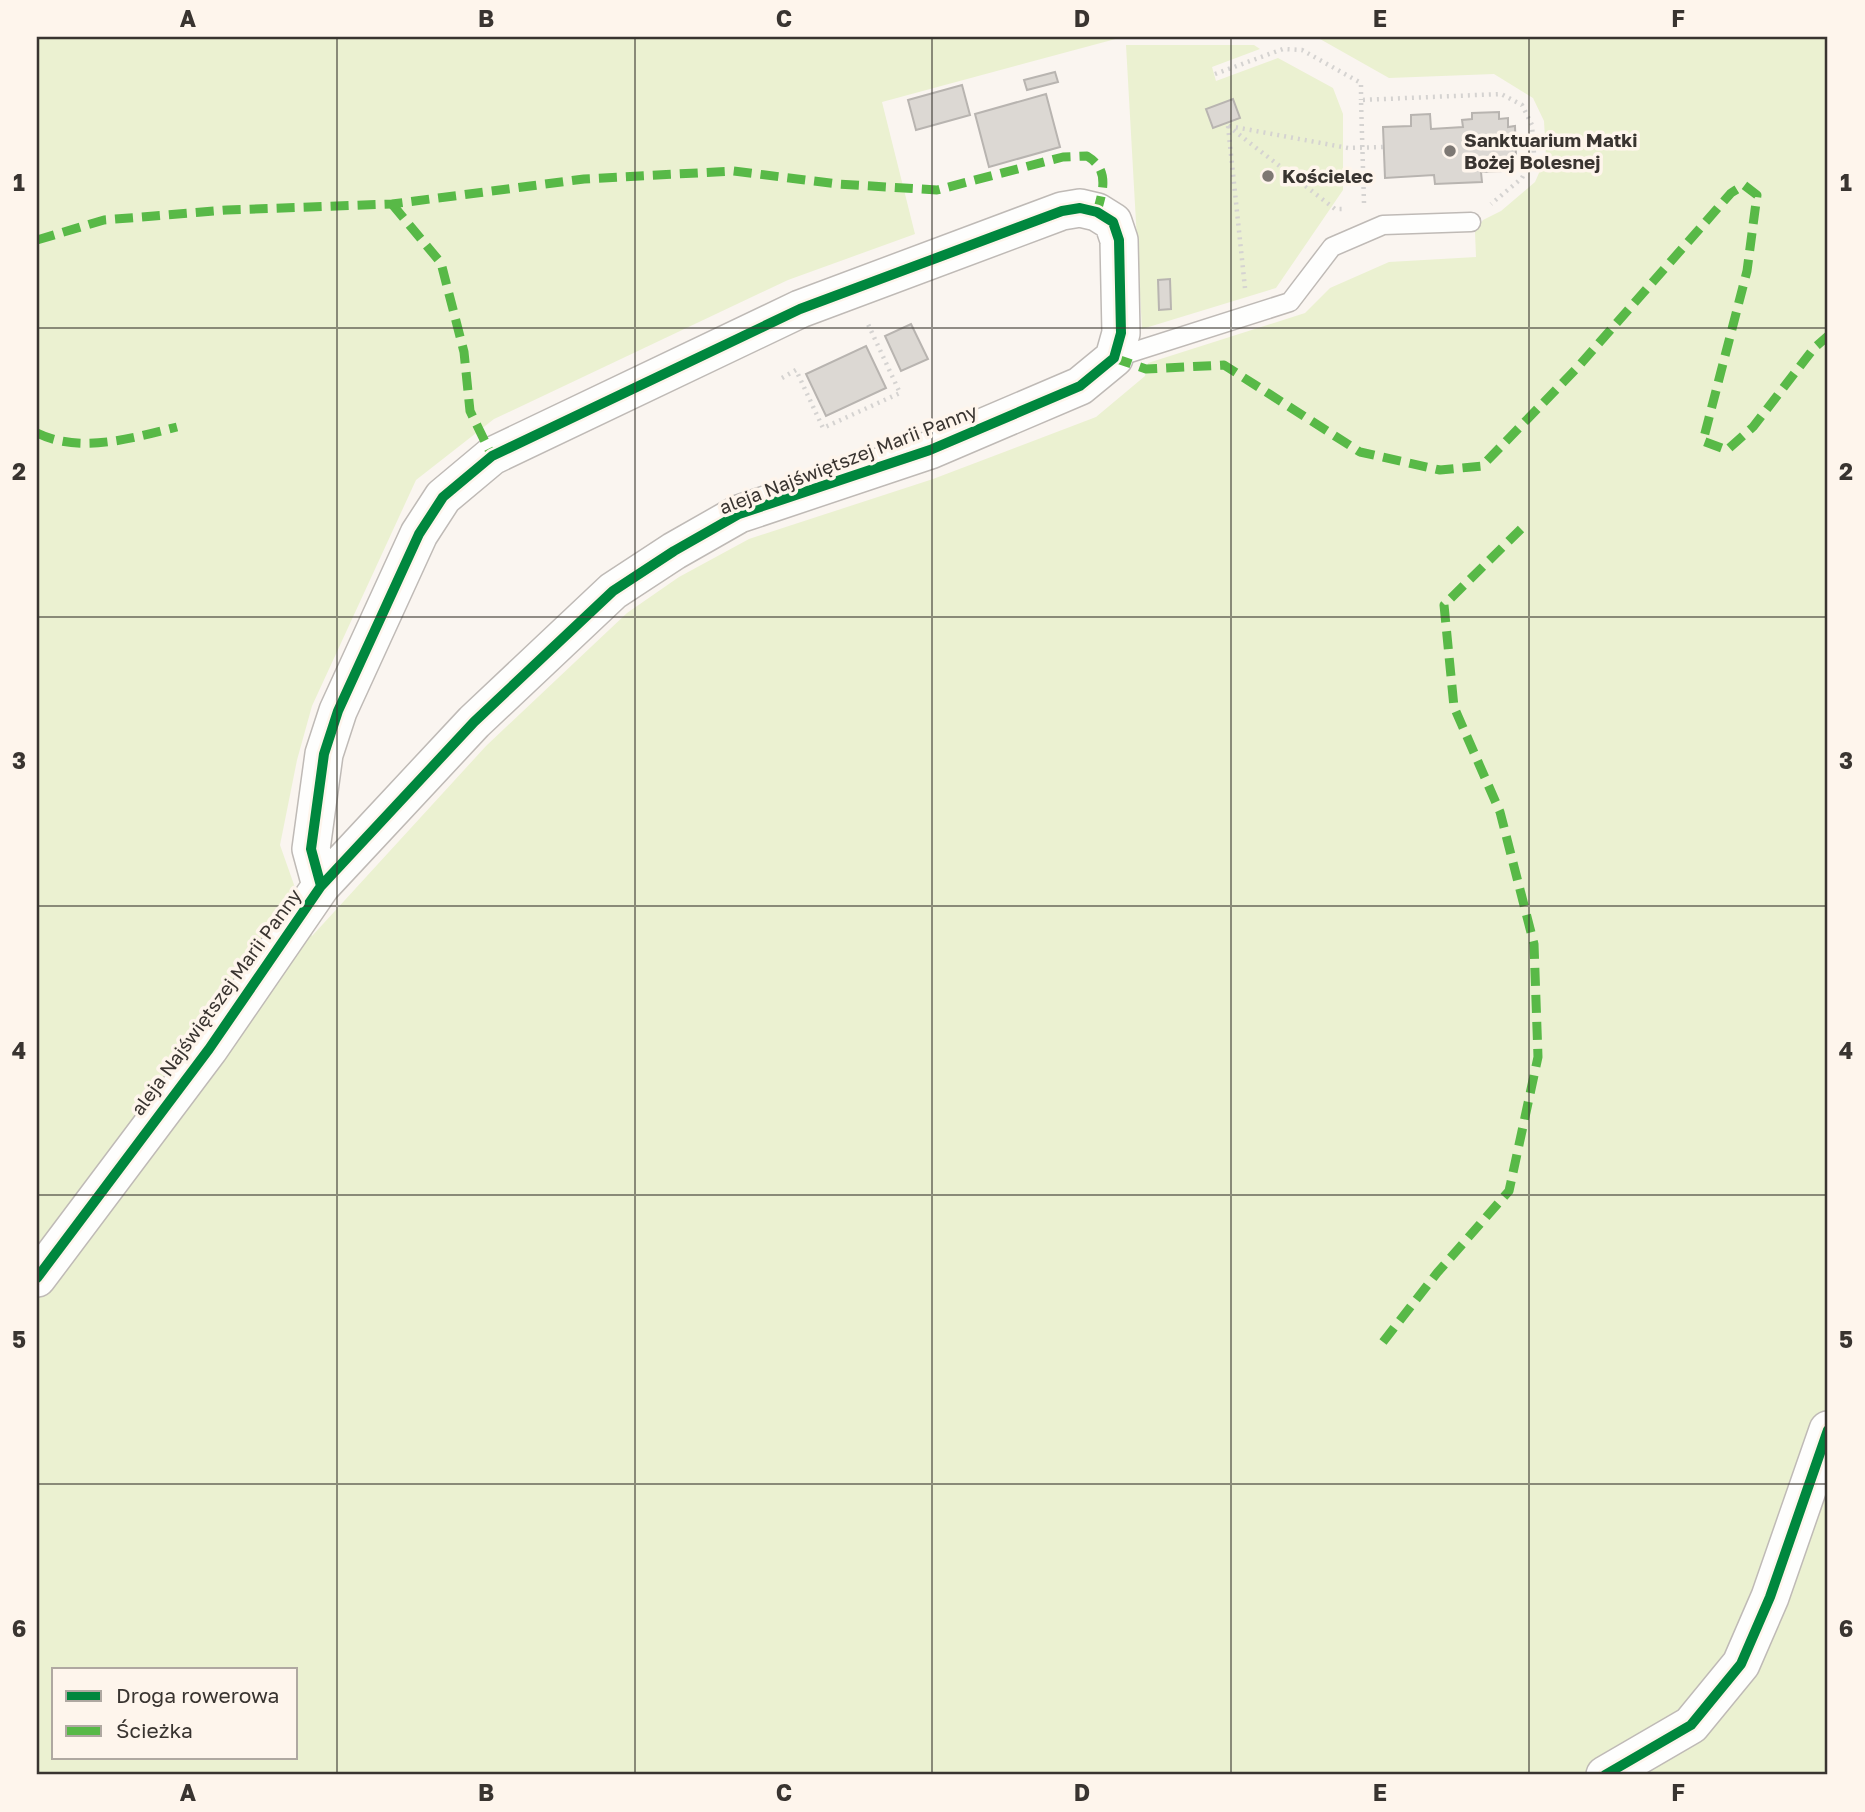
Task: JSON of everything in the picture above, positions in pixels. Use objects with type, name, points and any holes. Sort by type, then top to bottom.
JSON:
[{"type":"street","points":[[321,886],[311,849],[324,754],[338,711],[419,534],[443,497],[492,456],[800,309],[1062,211],[1080,208],[1113,222],[1119,240],[1121,333],[1114,358]]},
{"type":"street","name":"aleja Najświętszej Marii Panny","points":[[37,1278],[209,1049],[321,886],[474,722],[623,585],[739,514],[955,439],[1080,386],[1114,358]]},
{"type":"street","points":[[1605,1775],[1691,1725],[1741,1664],[1770,1597],[1828,1430]]},
{"type":"lane","points":[[1114,358],[1290,302],[1332,247],[1383,225],[1471,222]]},
{"type":"path","points":[[1215,74],[1283,49],[1302,50],[1361,83],[1364,208]]},
{"type":"path","points":[[1362,100],[1501,94],[1522,105],[1532,125],[1534,154],[1522,178],[1492,204],[1479,204]]},
{"type":"path","points":[[1228,125],[1348,148],[1384,147]]},
{"type":"path","points":[[1228,125],[1335,209]]},
{"type":"path","points":[[1228,125],[1246,294]]},
{"type":"path","points":[[782,378],[796,370],[823,428],[900,393],[852,290]]},
{"type":"green space","points":[[37,37],[1123,37],[882,102],[915,234],[788,280],[494,419],[416,480],[312,706],[297,760],[280,845],[312,936],[486,746],[627,613],[679,577],[749,539],[933,479],[1096,417],[1145,376],[1148,363],[1305,313],[1330,288],[1389,262],[1476,257],[1475,232],[1483,220],[1501,211],[1535,182],[1546,157],[1544,121],[1533,98],[1494,74],[1389,78],[1320,39],[1222,37],[1828,37],[1828,1775],[37,1775]]},
{"type":"green space","points":[[1126,45],[1254,45],[1260,49],[1212,67],[1216,81],[1278,58],[1333,88],[1343,114],[1343,190],[1276,288],[1142,329]]},
{"type":"building","points":[[1055,72],[1058,82],[1027,90],[1024,80]]},
{"type":"building","points":[[962,85],[970,115],[916,130],[908,100]]},
{"type":"building","points":[[1046,94],[1060,147],[989,167],[975,114]]},
{"type":"building","points":[[1233,99],[1240,118],[1213,128],[1206,109]]},
{"type":"building","name":"Sanktuarium Matki Bożej Bolesnej","points":[[1499,112],[1499,119],[1508,118],[1508,127],[1515,126],[1516,156],[1511,156],[1512,164],[1501,165],[1502,171],[1481,172],[1482,182],[1435,184],[1434,175],[1385,178],[1383,127],[1411,126],[1411,115],[1430,114],[1431,129],[1463,127],[1462,120],[1472,119],[1472,113]]},
{"type":"building","points":[[1170,279],[1171,309],[1159,310],[1158,280]]},
{"type":"building","points":[[911,324],[928,359],[901,371],[885,336]]},
{"type":"building","points":[[866,346],[886,388],[826,416],[806,374]]},
{"type":"marked path","points":[[37,240],[104,220],[227,210],[392,204],[584,179],[733,171],[838,184],[937,190],[1063,157],[1087,156],[1102,174],[1103,188],[1097,212]]},
{"type":"marked path","points":[[1114,358],[1146,369],[1224,365],[1360,452],[1440,470],[1482,466],[1577,368],[1731,193],[1744,185],[1757,195],[1747,271],[1703,441],[1727,450],[1753,427],[1814,348],[1828,336]]},
{"type":"marked path","points":[[392,204],[441,263],[464,352],[470,411],[492,456]]},
{"type":"marked path","points":[[37,433],[54,439],[89,443],[125,439],[177,427]]},
{"type":"marked path","points":[[1383,1342],[1437,1273],[1509,1191],[1538,1057],[1534,944],[1500,812],[1454,707],[1444,605],[1521,529]]},
{"type":"cycle path","points":[[37,1278],[209,1049],[321,886],[474,722],[613,591],[674,551],[739,514],[930,450],[1080,386],[1114,358],[1121,333],[1119,240],[1113,222],[1097,212],[1080,208],[1062,211],[800,309],[492,456],[443,497],[419,534],[338,711],[324,754],[311,849],[321,886]]},
{"type":"cycle path","points":[[1605,1775],[1691,1725],[1741,1664],[1770,1597],[1828,1430]]},
{"type":"place","name":"Sanktuarium Matki Bożej Bolesnej","points":[[1450,151]]},
{"type":"place","name":"Kościelec","points":[[1268,176]]}]
